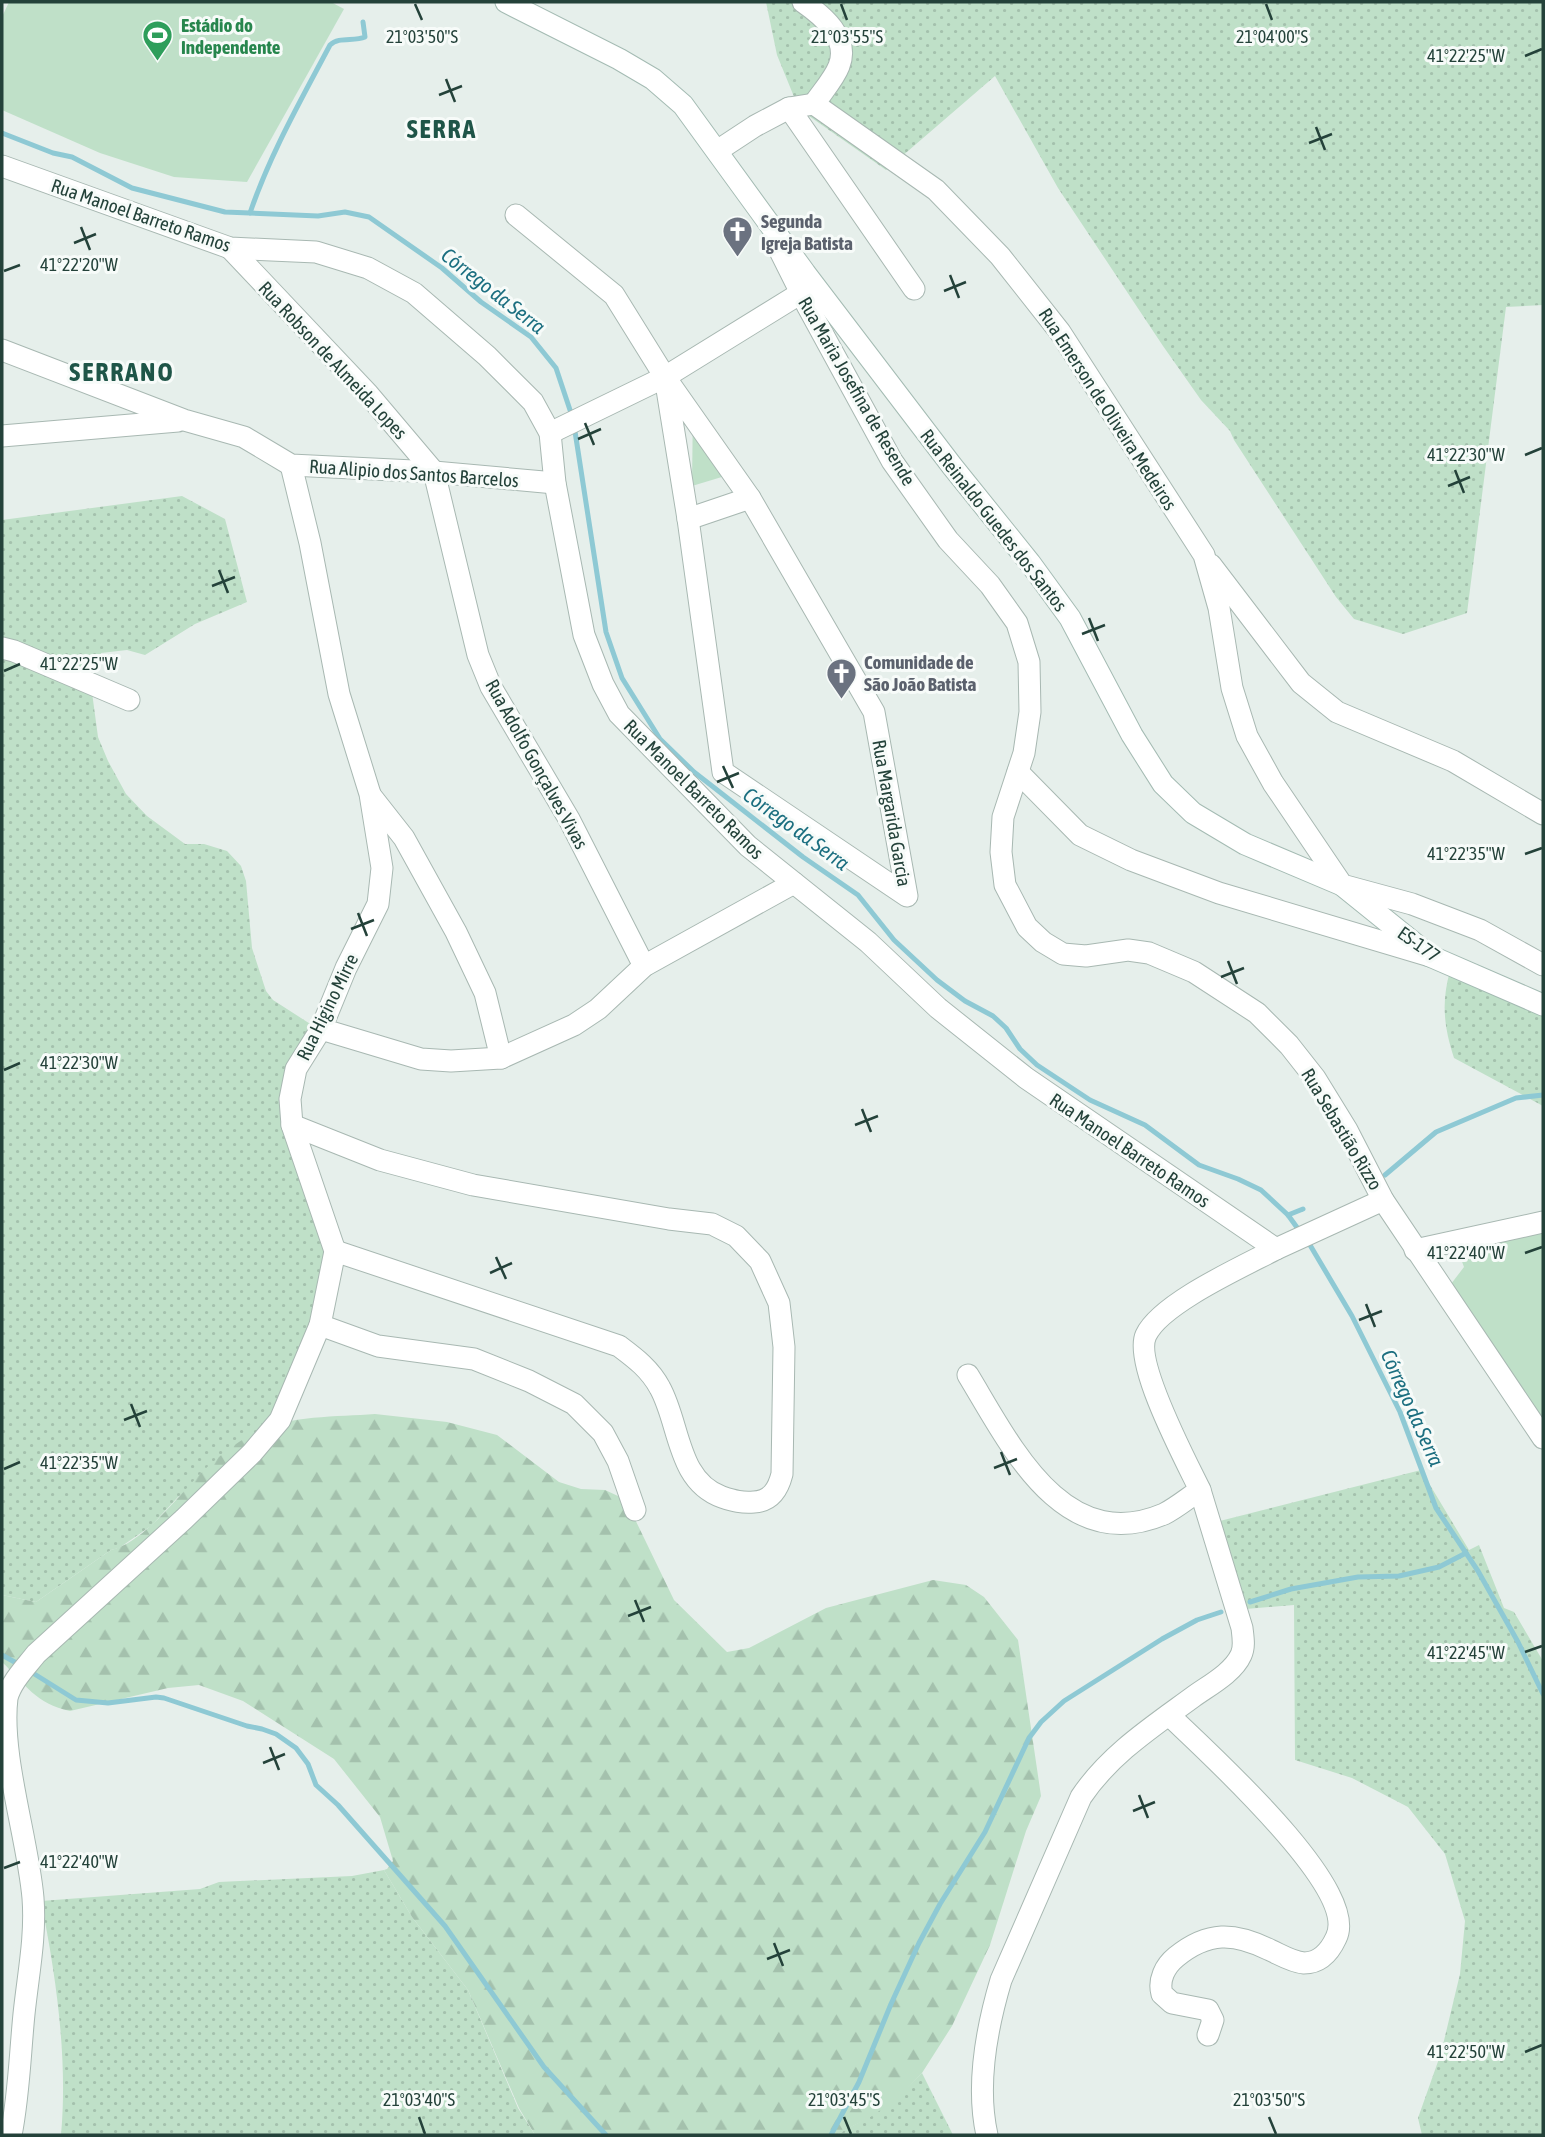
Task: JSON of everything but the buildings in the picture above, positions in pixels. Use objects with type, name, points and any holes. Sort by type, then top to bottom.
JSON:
[{"type":"street","name":"Rua Maria Josefina de Resende","points":[[506,2],[575,35],[653,79],[683,105],[757,206],[803,283],[892,461],[948,540],[990,585],[1017,623],[1029,662],[1030,712],[1024,753],[1009,796]]},
{"type":"street","points":[[718,151],[755,126],[789,108],[814,104],[839,66],[842,50],[836,33],[824,17],[803,2]]},
{"type":"street","name":"Rua Emerson de Oliveira Medeiros","points":[[814,104],[936,190],[1000,256],[1060,332],[1204,555],[1219,608],[1232,688],[1247,736],[1273,783],[1342,885]]},
{"type":"street","points":[[789,108],[914,289]]},
{"type":"street","name":"Rua Manoel Barreto Ramos","points":[[2,166],[230,248],[316,252],[369,268],[414,293],[487,356],[533,402],[550,433],[555,483],[584,635],[603,684],[619,714],[748,846],[869,942],[938,1008],[1026,1079],[1285,1245]]},
{"type":"street","points":[[516,215],[614,295],[665,377]]},
{"type":"street","name":"Rua Robson de Almeida Lopes","points":[[230,248],[368,394],[434,472]]},
{"type":"street","points":[[550,433],[665,377],[803,283]]},
{"type":"street","name":"Rua Reinaldo Guedes dos Santos","points":[[803,283],[1030,563],[1070,618],[1132,735],[1163,784],[1193,814],[1245,844],[1342,885]]},
{"type":"street","name":"Rua Alipio dos Santos Barcelos","points":[[2,350],[184,420],[244,438],[291,465],[434,472],[555,483]]},
{"type":"street","name":"Rua Margarida Garcia","points":[[665,377],[750,498],[874,712],[907,896],[723,772],[688,519],[665,377]]},
{"type":"street","points":[[2,436],[184,420]]},
{"type":"street","name":"Rua Higino Mirre","points":[[291,465],[310,543],[339,694],[370,794],[382,868],[378,904],[320,1029],[296,1069],[290,1099],[292,1125],[335,1251]]},
{"type":"street","name":"Rua Adolfo Gonçalves Vivas","points":[[434,472],[478,655],[491,687],[569,819],[643,966]]},
{"type":"street","points":[[688,519],[750,498]]},
{"type":"street","points":[[1204,555],[1301,683],[1337,712],[1453,761],[1543,814]]},
{"type":"street","points":[[2,648],[129,701]]},
{"type":"street","points":[[1018,772],[1080,835],[1130,860],[1220,893],[1430,956]]},
{"type":"street","name":"Rua Higino Mirre","points":[[370,794],[404,838],[456,932],[485,993],[501,1058]]},
{"type":"street","name":"Rua Sebastião Rizzo","points":[[1009,796],[1003,817],[1001,852],[1005,885],[1027,928],[1042,942],[1063,954],[1086,956],[1128,950],[1149,953],[1194,972],[1257,1013],[1289,1045],[1315,1078],[1347,1130],[1383,1200],[1543,1438]]},
{"type":"street","points":[[320,1029],[421,1059],[451,1061],[501,1058],[573,1025],[598,1009],[643,966],[794,883]]},
{"type":"street","points":[[1342,885],[1412,904],[1480,930],[1543,965]]},
{"type":"street","name":"ES-177","points":[[1342,885],[1430,956],[1543,1005]]},
{"type":"street","points":[[11,2135],[16,2114],[24,2012],[32,1953],[33,1897],[7,1763],[4,1724],[7,1698],[15,1680],[36,1654],[184,1519],[252,1453],[280,1420],[320,1325],[335,1251],[618,1346],[644,1365],[660,1388],[687,1464],[710,1493],[740,1503],[759,1502],[771,1497],[778,1488],[782,1475],[784,1347],[779,1303],[760,1261],[736,1236],[712,1224],[473,1185],[380,1160],[292,1125]]},
{"type":"street","points":[[987,2135],[985,2070],[993,2006],[1001,1980],[1081,1797],[1089,1784],[1128,1746],[1235,1664],[1242,1654],[1242,1628],[1200,1490],[1167,1421],[1147,1368],[1143,1350],[1146,1335],[1157,1320],[1191,1295],[1285,1245],[1383,1200]]},
{"type":"street","points":[[1415,1250],[1543,1222]]},
{"type":"street","points":[[320,1325],[378,1346],[474,1359],[529,1381],[574,1404],[603,1433],[618,1461],[635,1510]]},
{"type":"street","points":[[968,1375],[1022,1463],[1052,1496],[1084,1517],[1108,1522],[1134,1521],[1164,1514],[1200,1490]]},
{"type":"street","points":[[1169,1714],[1291,1837],[1315,1868],[1338,1916],[1339,1932],[1331,1948],[1321,1958],[1307,1963],[1293,1961],[1253,1941],[1230,1937],[1211,1937],[1194,1944],[1172,1960],[1161,1980],[1162,1994],[1172,2003],[1208,2010],[1213,2020],[1208,2035]]},
{"type":"green space","name":"Estádio do Independente","points":[[9,2],[331,2],[344,9],[247,182],[174,177],[100,153],[2,110],[2,17]]},
{"type":"green space","points":[[766,2],[1543,2],[1543,305],[1506,307],[1467,613],[1403,634],[1354,619],[1336,597],[1230,431],[1201,400],[1058,188],[995,76],[886,170],[799,109],[777,55]]},
{"type":"green space","points":[[693,403],[735,473],[692,486]]},
{"type":"green space","points":[[182,496],[225,519],[247,602],[195,624],[145,655],[127,650],[101,653],[91,685],[98,737],[126,794],[147,816],[185,844],[204,844],[227,851],[241,866],[246,881],[252,948],[266,991],[273,1000],[315,1027],[282,1097],[331,1251],[314,1315],[276,1426],[178,1497],[151,1526],[36,1602],[2,1595],[2,520]]},
{"type":"green space","points":[[1450,971],[1543,998],[1543,1106],[1454,1058],[1445,1015],[1445,994]]},
{"type":"green space","points":[[1543,1212],[1543,1421],[1451,1284],[1464,1267],[1451,1232]]},
{"type":"green space","points":[[375,1414],[447,1422],[497,1435],[559,1482],[581,1489],[605,1490],[618,1496],[631,1511],[674,1600],[727,1652],[749,1648],[826,1608],[933,1580],[966,1585],[984,1597],[1018,1640],[1041,1796],[1026,1831],[990,1945],[952,2026],[922,2073],[899,2097],[872,2116],[836,2135],[535,2135],[519,2108],[468,1990],[412,1917],[384,1870],[393,1861],[380,1817],[334,1759],[243,1701],[199,1685],[168,1688],[70,1711],[40,1698],[2,1662],[2,1595],[36,1602],[111,1550],[137,1537],[161,1516],[210,1464],[252,1434],[296,1420]]},
{"type":"green space","points":[[1421,1470],[1469,1550],[1479,1545],[1504,1608],[1514,1612],[1543,1661],[1543,2135],[1422,2135],[1418,2118],[1441,2053],[1460,1974],[1465,1921],[1445,1854],[1408,1807],[1352,1778],[1295,1760],[1294,1605],[1234,1610],[1208,1524]]},
{"type":"green space","points":[[384,1870],[412,1917],[468,1990],[518,2108],[535,2135],[61,2135],[62,2047],[41,1901],[200,1889],[219,1882],[352,1876]]},
{"type":"green space","points":[[922,2073],[953,2135],[836,2135],[882,2108]]},
{"type":"waterway","points":[[250,213],[276,148],[330,45],[338,41],[365,37],[363,22]]},
{"type":"waterway","name":"Córrego da Serra","points":[[2,133],[53,153],[72,157],[132,188],[225,212],[318,216],[345,212],[369,217],[442,268],[481,302],[531,337],[556,368],[572,416]]},
{"type":"waterway","name":"Córrego da Serra","points":[[574,425],[606,632],[622,678],[660,739],[694,772],[803,857],[858,895],[894,940],[937,980],[965,1001],[993,1016],[1037,1065],[1090,1100],[1145,1125],[1199,1165],[1261,1190],[1288,1215],[1301,1233]]},
{"type":"waterway","points":[[1385,1175],[1436,1132],[1516,1098],[1543,1095]]},
{"type":"waterway","points":[[1288,1215],[1303,1209]]},
{"type":"waterway","name":"Córrego da Serra","points":[[1307,1240],[1352,1316],[1400,1412],[1436,1508],[1478,1571],[1518,1642],[1543,1694]]},
{"type":"waterway","points":[[1250,1602],[1291,1589],[1358,1577],[1399,1576],[1439,1567],[1466,1553]]},
{"type":"waterway","points":[[831,2135],[859,2082],[919,1943],[985,1832],[1029,1738],[1041,1722],[1064,1701],[1162,1639],[1197,1620],[1221,1612]]},
{"type":"waterway","points":[[2,1655],[20,1665]]},
{"type":"waterway","points":[[28,1670],[76,1700],[108,1703],[164,1698],[276,1734],[296,1748],[308,1764],[316,1785],[338,1805],[445,1926],[544,2067],[606,2135]]},
{"type":"place","name":"Estádio do Independente","points":[[158,63]]},
{"type":"place","name":"Segunda Igreja Batista","points":[[738,259]]},
{"type":"place","name":"Comunidade de São João Batista","points":[[841,700]]},
{"type":"district","name":"SERRA","points":[[442,129]]},
{"type":"district","name":"SERRANO","points":[[122,372]]}]
